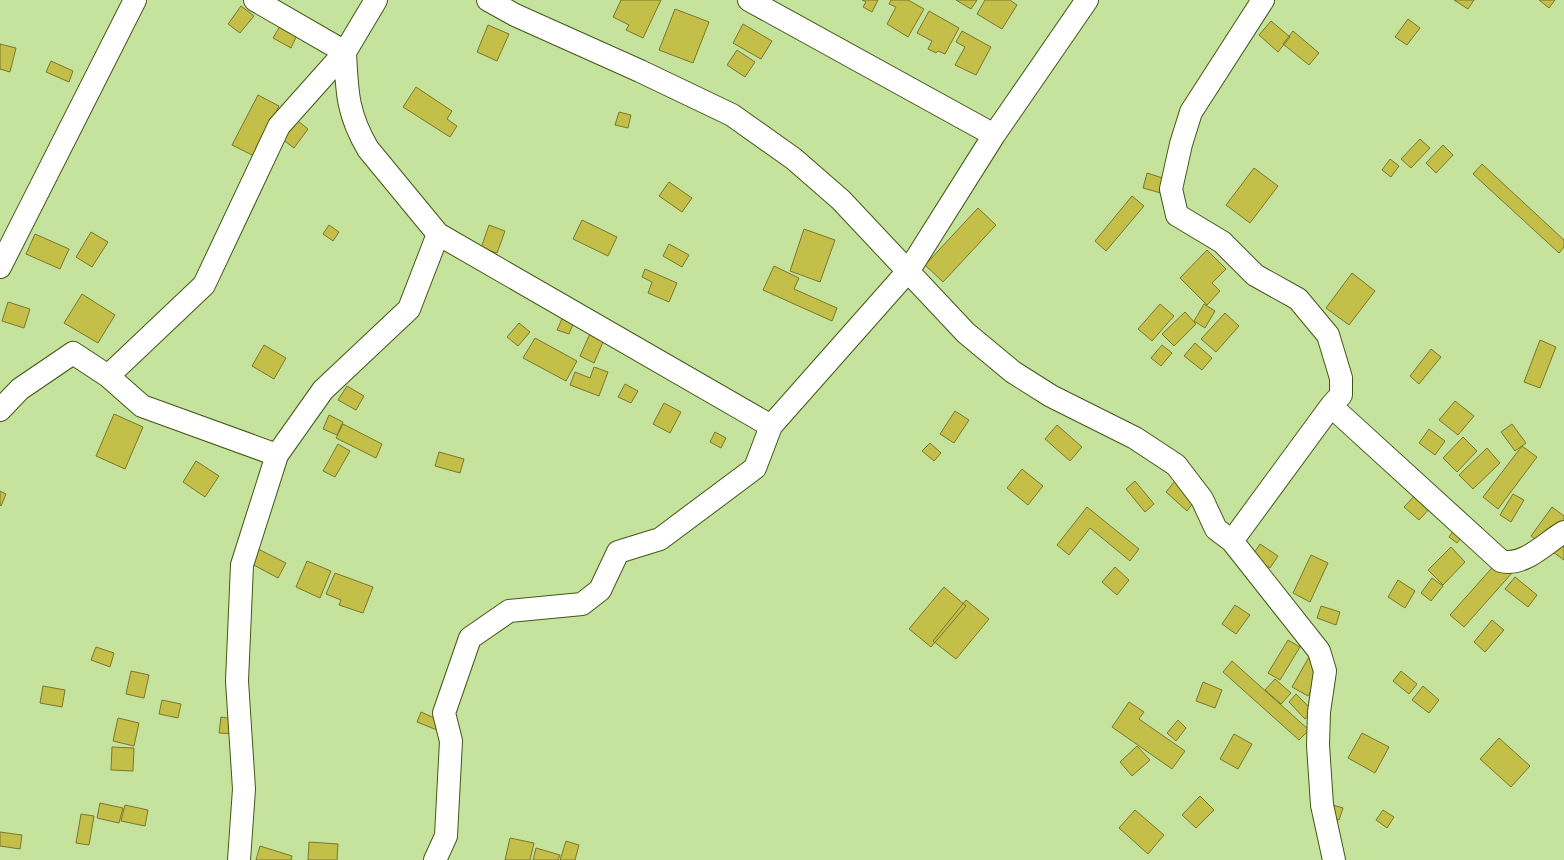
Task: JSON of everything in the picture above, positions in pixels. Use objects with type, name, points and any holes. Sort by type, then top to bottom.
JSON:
[{"type":"street","points":[[0,267],[135,0]]},
{"type":"street","points":[[255,0],[346,52]]},
{"type":"street","points":[[108,376],[204,285],[279,126],[346,52],[376,0]]},
{"type":"street","points":[[488,0],[515,15],[732,115],[794,159],[841,200],[909,270],[966,333],[1013,372],[1051,396],[1135,438],[1176,465],[1202,498],[1216,529],[1232,541],[1319,651],[1325,671],[1319,712],[1318,745],[1322,805],[1334,860]]},
{"type":"street","points":[[749,0],[994,135]]},
{"type":"street","points":[[1232,541],[1341,395],[1340,378],[1328,334],[1298,299],[1255,275],[1222,242],[1177,214],[1171,189],[1180,144],[1191,112],[1263,0]]},
{"type":"street","points":[[435,860],[446,836],[451,741],[444,712],[470,638],[509,610],[582,604],[600,590],[618,552],[660,539],[755,468],[771,426],[909,270],[994,135],[1082,2]]},
{"type":"street","points":[[346,52],[347,102],[360,136],[368,149],[438,234],[771,426]]},
{"type":"street","points":[[239,860],[244,788],[237,681],[242,565],[277,455],[323,390],[409,309],[438,234]]},
{"type":"street","points":[[0,410],[10,386],[72,353],[108,376],[142,406],[277,455]]},
{"type":"street","points":[[1332,406],[1501,561],[1509,563],[1520,561],[1564,532]]},
{"type":"building","points":[[621,0],[661,0],[643,38],[626,30],[629,25],[613,17]]},
{"type":"building","points":[[862,0],[878,0],[872,12],[863,7],[866,2]]},
{"type":"building","points":[[891,0],[908,0],[924,9],[908,37],[887,24],[896,7],[889,4]]},
{"type":"building","points":[[956,0],[977,0],[971,9]]},
{"type":"building","points":[[985,0],[1010,0],[1017,5],[1002,29],[977,14]]},
{"type":"building","points":[[1454,0],[1474,0],[1468,9]]},
{"type":"building","points":[[1539,0],[1555,0],[1549,8]]},
{"type":"building","points":[[241,6],[254,16],[240,33],[228,24]]},
{"type":"building","points":[[675,9],[709,22],[693,63],[659,50]]},
{"type":"building","points":[[929,11],[959,28],[945,54],[938,51],[936,53],[928,49],[932,41],[917,33]]},
{"type":"building","points":[[1408,19],[1420,28],[1407,45],[1395,37]]},
{"type":"building","points":[[1271,21],[1290,37],[1278,52],[1259,35]]},
{"type":"building","points":[[743,24],[772,41],[761,59],[733,43]]},
{"type":"building","points":[[488,25],[509,34],[497,61],[477,52]]},
{"type":"building","points":[[280,26],[297,35],[291,48],[273,38]]},
{"type":"building","points":[[962,31],[991,47],[976,75],[955,65],[965,47],[956,42]]},
{"type":"building","points":[[1293,31],[1319,53],[1309,65],[1283,44]]},
{"type":"building","points":[[0,44],[16,48],[10,72],[0,69]]},
{"type":"building","points":[[737,50],[755,62],[745,77],[727,65]]},
{"type":"building","points":[[51,61],[73,71],[69,82],[46,72]]},
{"type":"building","points":[[416,87],[452,111],[447,119],[457,126],[450,137],[403,107]]},
{"type":"building","points":[[258,95],[279,106],[254,156],[232,145]]},
{"type":"building","points":[[619,112],[631,115],[628,128],[615,125]]},
{"type":"building","points":[[293,117],[308,129],[294,148],[278,136]]},
{"type":"building","points":[[1420,139],[1430,148],[1411,168],[1401,159]]},
{"type":"building","points":[[1443,145],[1453,155],[1436,173],[1426,163]]},
{"type":"building","points":[[1390,159],[1399,166],[1391,177],[1382,170]]},
{"type":"building","points":[[1482,164],[1564,240],[1564,247],[1559,253],[1473,174]]},
{"type":"building","points":[[1254,168],[1278,186],[1250,223],[1226,205]]},
{"type":"building","points":[[1147,173],[1169,180],[1164,194],[1143,188]]},
{"type":"building","points":[[669,182],[692,198],[682,212],[659,196]]},
{"type":"building","points":[[1132,196],[1144,206],[1106,251],[1095,241]]},
{"type":"building","points":[[978,208],[996,225],[943,282],[925,265]]},
{"type":"building","points":[[582,220],[617,237],[608,256],[573,239]]},
{"type":"building","points":[[329,225],[339,232],[333,241],[323,234]]},
{"type":"building","points":[[489,225],[505,231],[497,253],[481,248]]},
{"type":"building","points":[[804,229],[835,240],[820,282],[790,271]]},
{"type":"building","points":[[91,232],[108,242],[92,267],[76,257]]},
{"type":"building","points":[[35,234],[69,249],[60,269],[26,254]]},
{"type":"building","points":[[669,244],[689,255],[682,267],[663,256]]},
{"type":"building","points":[[1207,250],[1226,269],[1212,283],[1220,291],[1207,305],[1180,278]]},
{"type":"building","points":[[774,266],[799,278],[794,289],[837,308],[832,321],[763,290]]},
{"type":"building","points":[[645,269],[677,283],[669,302],[648,293],[652,282],[642,277]]},
{"type":"building","points":[[1352,273],[1375,291],[1349,325],[1326,308]]},
{"type":"building","points":[[82,294],[115,315],[98,343],[64,323]]},
{"type":"building","points":[[8,302],[30,309],[24,328],[2,321]]},
{"type":"building","points":[[1160,304],[1174,316],[1152,341],[1138,329]]},
{"type":"building","points":[[1204,304],[1215,311],[1205,328],[1194,321]]},
{"type":"building","points":[[565,312],[576,317],[569,334],[557,330]]},
{"type":"building","points":[[1185,312],[1196,324],[1174,346],[1162,334]]},
{"type":"building","points":[[1225,313],[1239,326],[1216,352],[1201,339]]},
{"type":"building","points":[[519,323],[530,332],[518,346],[507,337]]},
{"type":"building","points":[[592,329],[606,335],[594,363],[580,356]]},
{"type":"building","points":[[535,338],[577,361],[566,381],[523,358]]},
{"type":"building","points":[[1540,340],[1556,347],[1540,388],[1524,382]]},
{"type":"building","points":[[1195,343],[1212,358],[1202,370],[1184,356]]},
{"type":"building","points":[[264,345],[286,358],[274,379],[252,366]]},
{"type":"building","points":[[1162,345],[1172,353],[1161,366],[1151,358]]},
{"type":"building","points":[[1431,349],[1441,357],[1419,384],[1410,376]]},
{"type":"building","points":[[594,367],[608,372],[599,396],[570,385],[575,372],[590,378]]},
{"type":"building","points":[[625,384],[638,391],[631,403],[618,397]]},
{"type":"building","points":[[347,386],[364,396],[356,410],[338,400]]},
{"type":"building","points":[[1455,401],[1474,416],[1458,435],[1439,420]]},
{"type":"building","points":[[664,403],[681,412],[670,433],[653,424]]},
{"type":"building","points":[[955,411],[969,420],[954,443],[940,434]]},
{"type":"building","points":[[114,414],[143,427],[125,469],[96,456]]},
{"type":"building","points":[[329,415],[343,422],[337,435],[323,429]]},
{"type":"building","points":[[343,424],[382,444],[376,458],[336,438]]},
{"type":"building","points":[[1512,424],[1526,443],[1515,451],[1501,432]]},
{"type":"building","points":[[1057,425],[1082,447],[1070,461],[1045,439]]},
{"type":"building","points":[[1429,429],[1445,441],[1435,455],[1419,443]]},
{"type":"building","points":[[715,432],[726,438],[721,448],[710,442]]},
{"type":"building","points":[[1463,437],[1477,451],[1457,472],[1443,458]]},
{"type":"building","points":[[930,443],[941,453],[934,461],[922,451]]},
{"type":"building","points":[[338,444],[350,451],[335,477],[323,471]]},
{"type":"building","points":[[1522,446],[1537,457],[1498,509],[1483,497]]},
{"type":"building","points":[[1487,448],[1500,463],[1473,489],[1459,475]]},
{"type":"building","points":[[439,452],[464,459],[460,473],[435,466]]},
{"type":"building","points":[[196,461],[219,476],[205,497],[183,482]]},
{"type":"building","points":[[1022,469],[1043,486],[1028,505],[1007,488]]},
{"type":"building","points":[[1135,481],[1154,504],[1145,512],[1126,489]]},
{"type":"building","points":[[1175,481],[1196,499],[1187,511],[1166,492]]},
{"type":"building","points":[[0,491],[6,494],[1,506],[0,505]]},
{"type":"building","points":[[1418,492],[1433,505],[1419,520],[1404,507]]},
{"type":"building","points":[[1513,494],[1524,500],[1511,522],[1500,515]]},
{"type":"building","points":[[1087,507],[1139,549],[1130,561],[1090,528],[1069,555],[1057,545]]},
{"type":"building","points":[[1552,507],[1564,516],[1564,560],[1531,536]]},
{"type":"building","points":[[1459,523],[1467,529],[1457,543],[1449,537]]},
{"type":"building","points":[[1260,544],[1278,556],[1270,568],[1252,556]]},
{"type":"building","points":[[1451,547],[1465,562],[1443,585],[1428,570]]},
{"type":"building","points":[[258,549],[286,563],[278,578],[250,563]]},
{"type":"building","points":[[1311,555],[1328,563],[1310,602],[1293,593]]},
{"type":"building","points":[[307,561],[331,571],[320,598],[296,587]]},
{"type":"building","points":[[1498,561],[1512,573],[1464,627],[1450,615]]},
{"type":"building","points":[[1115,567],[1129,580],[1117,595],[1102,582]]},
{"type":"building","points":[[335,573],[373,587],[363,613],[339,605],[341,600],[326,594]]},
{"type":"building","points":[[1515,577],[1537,595],[1528,607],[1505,589]]},
{"type":"building","points":[[1432,578],[1443,586],[1431,601],[1421,593]]},
{"type":"building","points":[[1398,580],[1415,591],[1405,608],[1388,597]]},
{"type":"building","points":[[944,587],[966,606],[931,647],[909,629]]},
{"type":"building","points":[[966,600],[989,619],[956,659],[933,641]]},
{"type":"building","points":[[1235,605],[1250,615],[1236,634],[1222,624]]},
{"type":"building","points":[[1321,606],[1340,612],[1336,625],[1317,618]]},
{"type":"building","points":[[1492,620],[1504,630],[1485,652],[1474,642]]},
{"type":"building","points":[[1288,640],[1300,647],[1280,680],[1268,673]]},
{"type":"building","points":[[96,647],[114,653],[110,667],[91,660]]},
{"type":"building","points":[[1309,657],[1325,665],[1308,696],[1292,687]]},
{"type":"building","points":[[1232,661],[1309,730],[1299,740],[1223,672]]},
{"type":"building","points":[[131,671],[149,675],[144,698],[126,694]]},
{"type":"building","points":[[1401,671],[1417,684],[1409,694],[1393,681]]},
{"type":"building","points":[[1275,679],[1291,693],[1281,704],[1265,690]]},
{"type":"building","points":[[1203,682],[1222,690],[1215,708],[1196,701]]},
{"type":"building","points":[[43,686],[65,690],[62,707],[40,703]]},
{"type":"building","points":[[1423,686],[1439,700],[1429,713],[1412,700]]},
{"type":"building","points":[[1296,694],[1313,711],[1305,719],[1289,702]]},
{"type":"building","points":[[162,700],[181,704],[178,718],[159,714]]},
{"type":"building","points":[[1129,702],[1144,712],[1139,719],[1185,751],[1172,769],[1112,727]]},
{"type":"building","points":[[421,712],[441,721],[437,730],[417,722]]},
{"type":"building","points":[[221,717],[239,720],[237,734],[219,733]]},
{"type":"building","points":[[118,718],[139,723],[134,746],[113,741]]},
{"type":"building","points":[[1178,720],[1186,728],[1176,741],[1167,733]]},
{"type":"building","points":[[1362,733],[1389,747],[1375,773],[1348,758]]},
{"type":"building","points":[[1234,734],[1252,744],[1238,769],[1220,759]]},
{"type":"building","points":[[1499,738],[1530,766],[1511,787],[1480,759]]},
{"type":"building","points":[[1137,746],[1150,760],[1132,776],[1120,762]]},
{"type":"building","points":[[112,747],[134,748],[133,771],[111,770]]},
{"type":"building","points":[[1200,796],[1214,810],[1196,828],[1182,815]]},
{"type":"building","points":[[1316,800],[1343,808],[1339,820],[1312,812]]},
{"type":"building","points":[[100,803],[123,808],[119,823],[97,818]]},
{"type":"building","points":[[125,805],[148,810],[145,826],[121,821]]},
{"type":"building","points":[[1135,810],[1164,835],[1148,854],[1119,828]]},
{"type":"building","points":[[1383,810],[1394,817],[1387,828],[1376,820]]},
{"type":"building","points":[[81,814],[94,816],[89,845],[76,843]]},
{"type":"building","points":[[0,832],[22,835],[20,849],[0,846]]},
{"type":"building","points":[[510,838],[534,843],[530,860],[505,860]]},
{"type":"building","points":[[566,841],[579,845],[575,860],[560,860]]},
{"type":"building","points":[[309,842],[338,844],[337,860],[308,860]]},
{"type":"building","points":[[260,846],[292,856],[291,860],[256,860]]},
{"type":"building","points":[[536,848],[560,855],[558,860],[533,860]]}]
